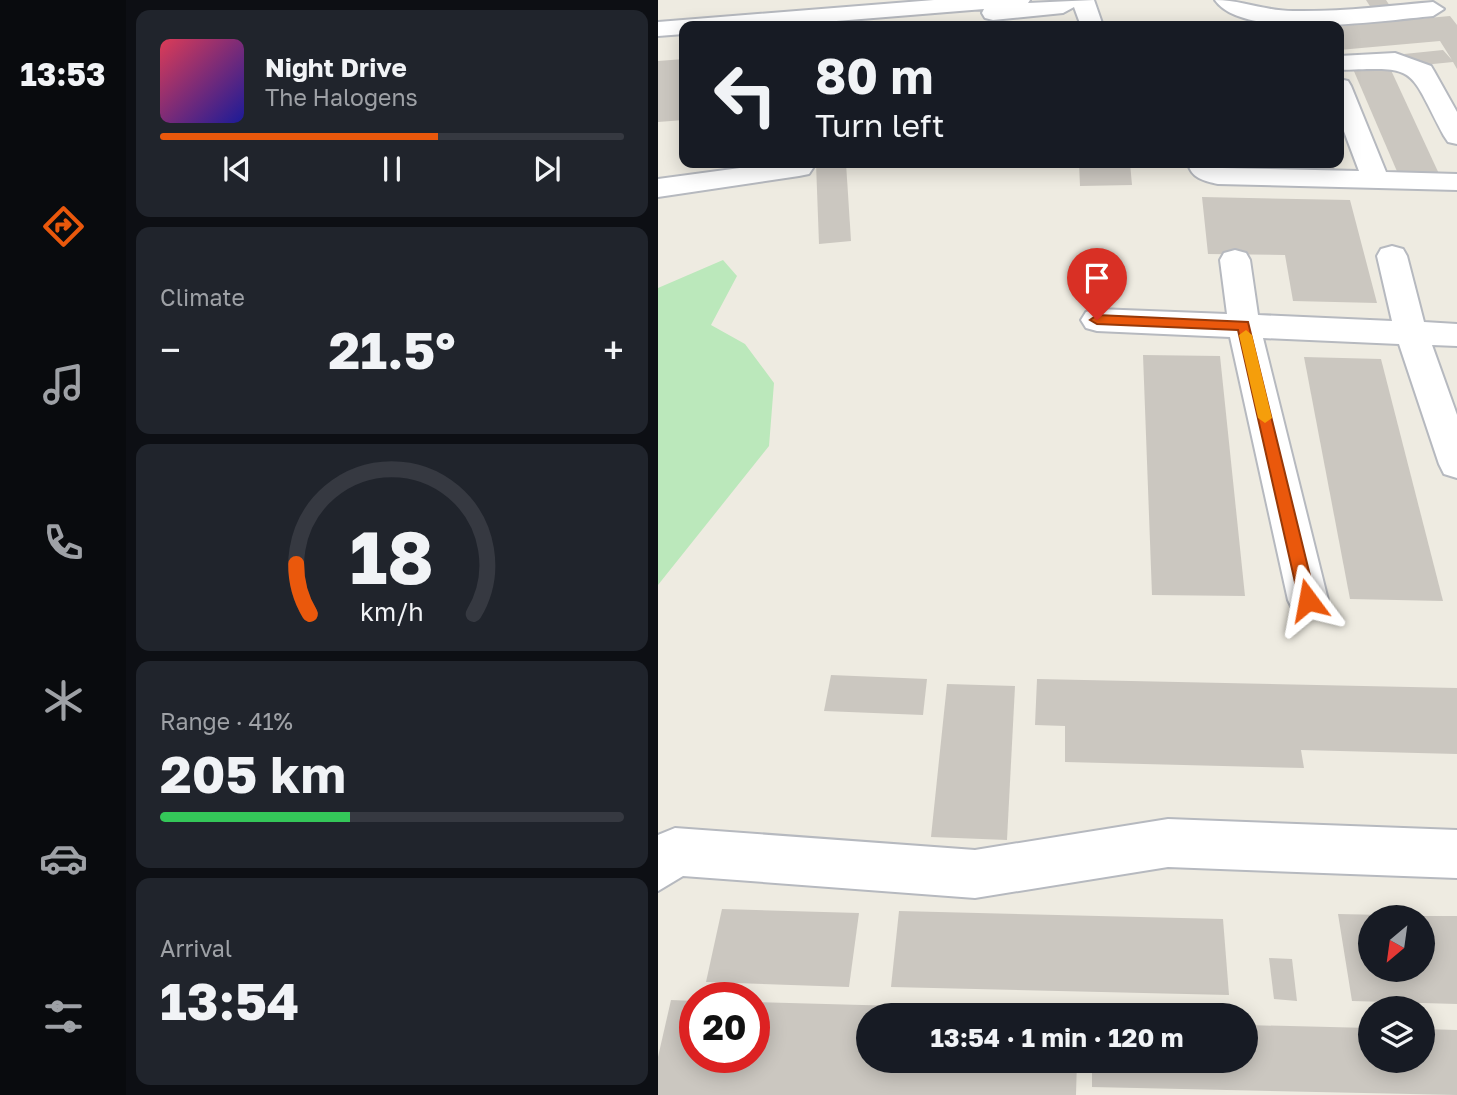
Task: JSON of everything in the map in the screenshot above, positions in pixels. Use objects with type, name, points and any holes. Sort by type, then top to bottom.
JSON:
[{"type":"street","points":[[846,21],[921,15],[1019,0]]},
{"type":"street","points":[[921,15],[961,15],[1063,6],[1069,0]]},
{"type":"street","points":[[1083,0],[1088,21]]},
{"type":"street","points":[[1226,0],[1244,14],[1282,19],[1433,9]]},
{"type":"street","points":[[658,29],[679,27]]},
{"type":"street","points":[[1344,63],[1395,60],[1422,71],[1457,136]]},
{"type":"street","points":[[1344,99],[1376,180]]},
{"type":"street","points":[[658,188],[799,168]]},
{"type":"street","points":[[1202,168],[1209,175],[1285,170],[1376,180],[1457,182]]},
{"type":"street","points":[[1392,256],[1411,332],[1457,464]]},
{"type":"street","points":[[1234,260],[1244,326],[1308,600]]},
{"type":"street","points":[[1097,320],[1457,335]]},
{"type":"street","points":[[658,867],[676,852],[975,874],[1168,843],[1457,854]]},
{"type":"green space","points":[[723,260],[737,276],[711,325],[745,344],[774,383],[769,446],[658,585],[658,288]]},
{"type":"building","points":[[1366,0],[1386,0],[1392,9],[1373,11]]},
{"type":"building","points":[[1450,16],[1457,25],[1457,69],[1453,62],[1413,66],[1404,54],[1443,50],[1452,60],[1440,41],[1344,50],[1344,26]]},
{"type":"building","points":[[679,59],[679,120],[658,122],[658,61]]},
{"type":"building","points":[[1390,68],[1440,176],[1399,176],[1353,69]]},
{"type":"building","points":[[816,168],[846,168],[851,241],[819,244]]},
{"type":"building","points":[[1079,168],[1130,168],[1132,185],[1080,186]]},
{"type":"building","points":[[1307,168],[1334,168],[1336,172],[1308,172]]},
{"type":"building","points":[[1202,197],[1350,200],[1377,303],[1293,301],[1285,255],[1208,254]]},
{"type":"building","points":[[1143,355],[1220,356],[1245,596],[1152,595]]},
{"type":"building","points":[[1304,357],[1381,359],[1443,601],[1350,599]]},
{"type":"building","points":[[831,675],[927,679],[923,715],[824,711]]},
{"type":"building","points":[[1037,679],[1457,688],[1457,754],[1301,750],[1304,768],[1065,762],[1065,726],[1035,725]]},
{"type":"building","points":[[947,684],[1015,686],[1007,840],[931,837]]},
{"type":"building","points":[[722,909],[859,913],[849,987],[770,984],[770,982],[706,982]]},
{"type":"building","points":[[899,911],[1223,919],[1229,995],[891,987]]},
{"type":"building","points":[[1338,914],[1358,914],[1358,982],[1435,982],[1435,916],[1457,916],[1457,1004],[1435,1003],[1435,996],[1358,996],[1358,1001],[1352,1001]]},
{"type":"building","points":[[1269,958],[1292,959],[1297,1001],[1274,999]]},
{"type":"building","points":[[671,1000],[679,1000],[679,1073],[770,1073],[770,1002],[856,1005],[856,1073],[1077,1073],[1076,1095],[658,1095],[658,1057]]},
{"type":"building","points":[[1258,1025],[1358,1028],[1358,1073],[1435,1073],[1435,1029],[1457,1030],[1457,1095],[1092,1087],[1092,1073],[1258,1073]]},
{"type":"slow traffic","points":[[1246,335],[1265,418]]},
{"type":"route","points":[[1097,320],[1244,326],[1308,600]]}]
